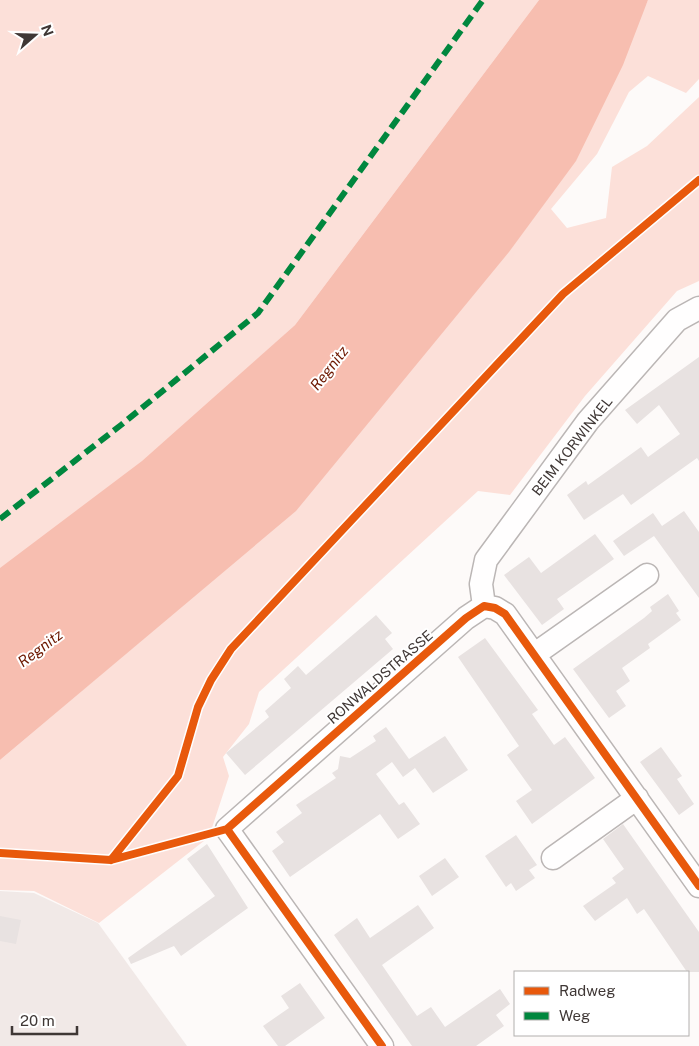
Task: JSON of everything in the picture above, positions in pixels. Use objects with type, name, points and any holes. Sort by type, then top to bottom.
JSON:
[{"type":"street","name":"BEIM KORWINKEL","points":[[484,606],[481,584],[486,560],[588,421],[677,320],[699,308]]},
{"type":"street","points":[[535,654],[647,575]]},
{"type":"street","points":[[484,606],[495,608],[505,614],[699,886]]},
{"type":"street","name":"RONWALDSTRASSE","points":[[382,1046],[227,829],[466,618],[484,606]]},
{"type":"street","points":[[553,858],[637,798]]},
{"type":"shaded area","points":[[0,0],[539,0],[295,325],[143,462],[0,570]]},
{"type":"shaded area","points":[[648,0],[699,0],[699,79],[686,93],[648,76],[629,92],[597,154],[551,209],[567,228],[606,218],[612,167],[647,146],[699,97],[699,281],[677,291],[585,396],[510,495],[478,491],[259,692],[249,724],[223,757],[229,776],[209,837],[99,923],[34,891],[0,890],[0,760],[296,510],[510,250],[576,160]]},
{"type":"shaded area","points":[[0,891],[34,893],[98,923],[187,1046],[0,1046]]},
{"type":"water","name":"Regnitz","points":[[539,0],[648,0],[623,65],[576,161],[509,252],[296,511],[0,760],[0,568],[142,461],[295,325]]},
{"type":"building","points":[[699,357],[699,461],[697,458],[631,505],[623,494],[584,520],[567,495],[586,481],[588,485],[641,447],[648,457],[680,434],[659,405],[637,424],[625,410]]},
{"type":"building","points":[[684,511],[699,532],[699,598],[654,536],[624,556],[613,541],[653,513],[662,526]]},
{"type":"building","points":[[595,534],[614,559],[557,599],[564,609],[542,625],[504,575],[529,557],[541,573]]},
{"type":"building","points":[[668,594],[679,611],[676,613],[681,620],[648,644],[650,648],[622,668],[630,681],[616,691],[626,706],[609,718],[573,669],[644,618],[652,611],[650,607]]},
{"type":"building","points":[[376,615],[392,633],[385,639],[393,649],[245,775],[226,753],[269,717],[265,711],[291,688],[284,679],[298,666],[306,675]]},
{"type":"building","points":[[485,638],[538,710],[532,714],[554,745],[565,737],[595,778],[532,824],[516,801],[532,790],[507,755],[519,746],[458,657]]},
{"type":"building","points":[[386,727],[409,759],[445,736],[468,770],[433,793],[415,768],[403,777],[392,762],[376,774],[399,805],[404,802],[420,824],[398,839],[380,814],[290,877],[272,851],[284,842],[276,832],[302,813],[296,805],[336,778],[332,773],[338,769],[340,756],[350,758],[376,741],[373,736]]},
{"type":"building","points":[[661,747],[682,776],[677,779],[694,804],[679,815],[640,762]]},
{"type":"building","points":[[623,824],[699,932],[699,972],[686,971],[644,909],[637,914],[627,898],[595,921],[583,906],[616,883],[612,878],[624,869],[603,839]]},
{"type":"building","points":[[516,835],[537,865],[529,870],[535,878],[516,891],[511,883],[506,887],[485,856]]},
{"type":"building","points":[[207,844],[248,908],[181,956],[174,946],[131,964],[128,958],[215,896],[187,859]]},
{"type":"building","points":[[445,858],[459,877],[432,896],[419,876]]},
{"type":"building","points":[[418,905],[434,928],[382,965],[417,1016],[431,1007],[445,1027],[500,989],[510,1004],[496,1015],[504,1026],[476,1046],[412,1046],[334,935],[357,918],[370,938]]},
{"type":"building","points":[[0,916],[21,920],[16,944],[0,941]]},
{"type":"building","points":[[300,983],[325,1018],[285,1046],[278,1046],[263,1026],[289,1008],[281,996]]},
{"type":"marked path","points":[[0,519],[121,425],[258,313],[483,0]]},
{"type":"cycle path","points":[[111,860],[178,776],[198,707],[211,680],[231,649],[563,294],[699,180]]},
{"type":"cycle path","points":[[0,853],[111,860],[227,829],[466,618],[484,606],[495,608],[505,614],[699,886]]},
{"type":"cycle path","points":[[227,829],[382,1046]]}]
